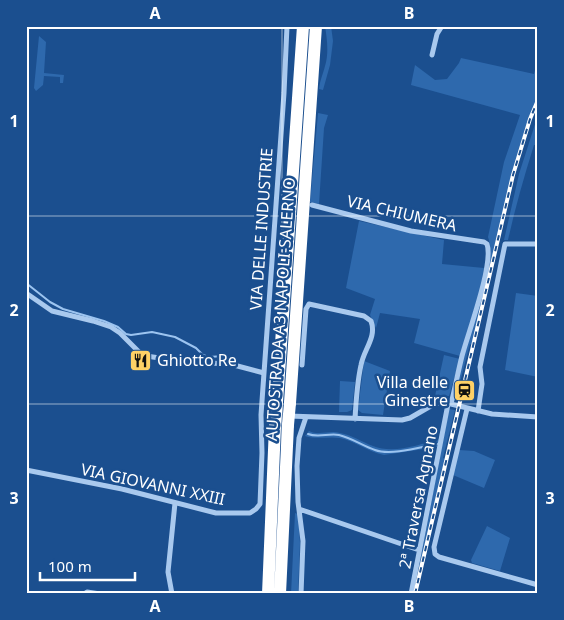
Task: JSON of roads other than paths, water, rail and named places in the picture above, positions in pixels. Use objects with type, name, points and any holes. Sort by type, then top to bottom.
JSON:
[{"type":"highway","name":"AUTOSTRADA A3 NAPOLI-SALERNO","points":[[280,594],[288,425],[283,402],[303,26]]},
{"type":"highway","name":"AUTOSTRADA A3 NAPOLI-SALERNO","points":[[268,594],[275,426],[283,402],[316,26]]},
{"type":"street","name":"VIA DELLE INDUSTRIE","points":[[261,415],[287,26]]},
{"type":"street","points":[[432,55],[437,34],[442,26]]},
{"type":"street","name":"VIA CHIUMERA","points":[[312,205],[412,231],[487,244]]},
{"type":"street","name":"2ª Traversa Agnano","points":[[411,594],[450,404],[482,288],[488,256],[487,244]]},
{"type":"street","points":[[478,411],[482,384],[480,367],[505,244],[538,244]]},
{"type":"street","points":[[26,293],[52,311],[110,327],[120,333],[139,352],[146,356],[187,362],[230,364],[264,373]]},
{"type":"street","points":[[302,364],[306,309],[309,304],[364,316],[371,321],[373,332],[361,365],[356,395],[355,419]]},
{"type":"street","points":[[261,415],[402,420],[410,418],[436,403],[450,404],[492,414],[538,417]]},
{"type":"street","points":[[467,409],[434,547],[435,554],[438,558],[538,585]]},
{"type":"street","name":"VIA GIOVANNI XXIII","points":[[26,470],[122,489],[216,513],[250,513],[260,504],[261,415]]},
{"type":"street","points":[[301,594],[303,541],[297,485],[299,438],[306,417]]},
{"type":"street","points":[[172,594],[168,572],[175,503]]},
{"type":"street","points":[[299,509],[420,550]]},
{"type":"street","points":[[84,594],[87,592],[100,594]]},
{"type":"waterway","points":[[26,283],[50,302],[63,309],[104,321],[118,327],[126,334],[152,332],[175,337],[196,348],[203,355],[209,357],[224,356]]},
{"type":"waterway","points":[[308,434],[316,436],[339,435],[382,452],[437,444]]},
{"type":"railway","points":[[415,594],[513,175],[530,119],[538,100]]},
{"type":"place","name":"Ghiotto Re","points":[[141,360]]},
{"type":"place","name":"Villa delle Ginestre","points":[[464,391]]}]
